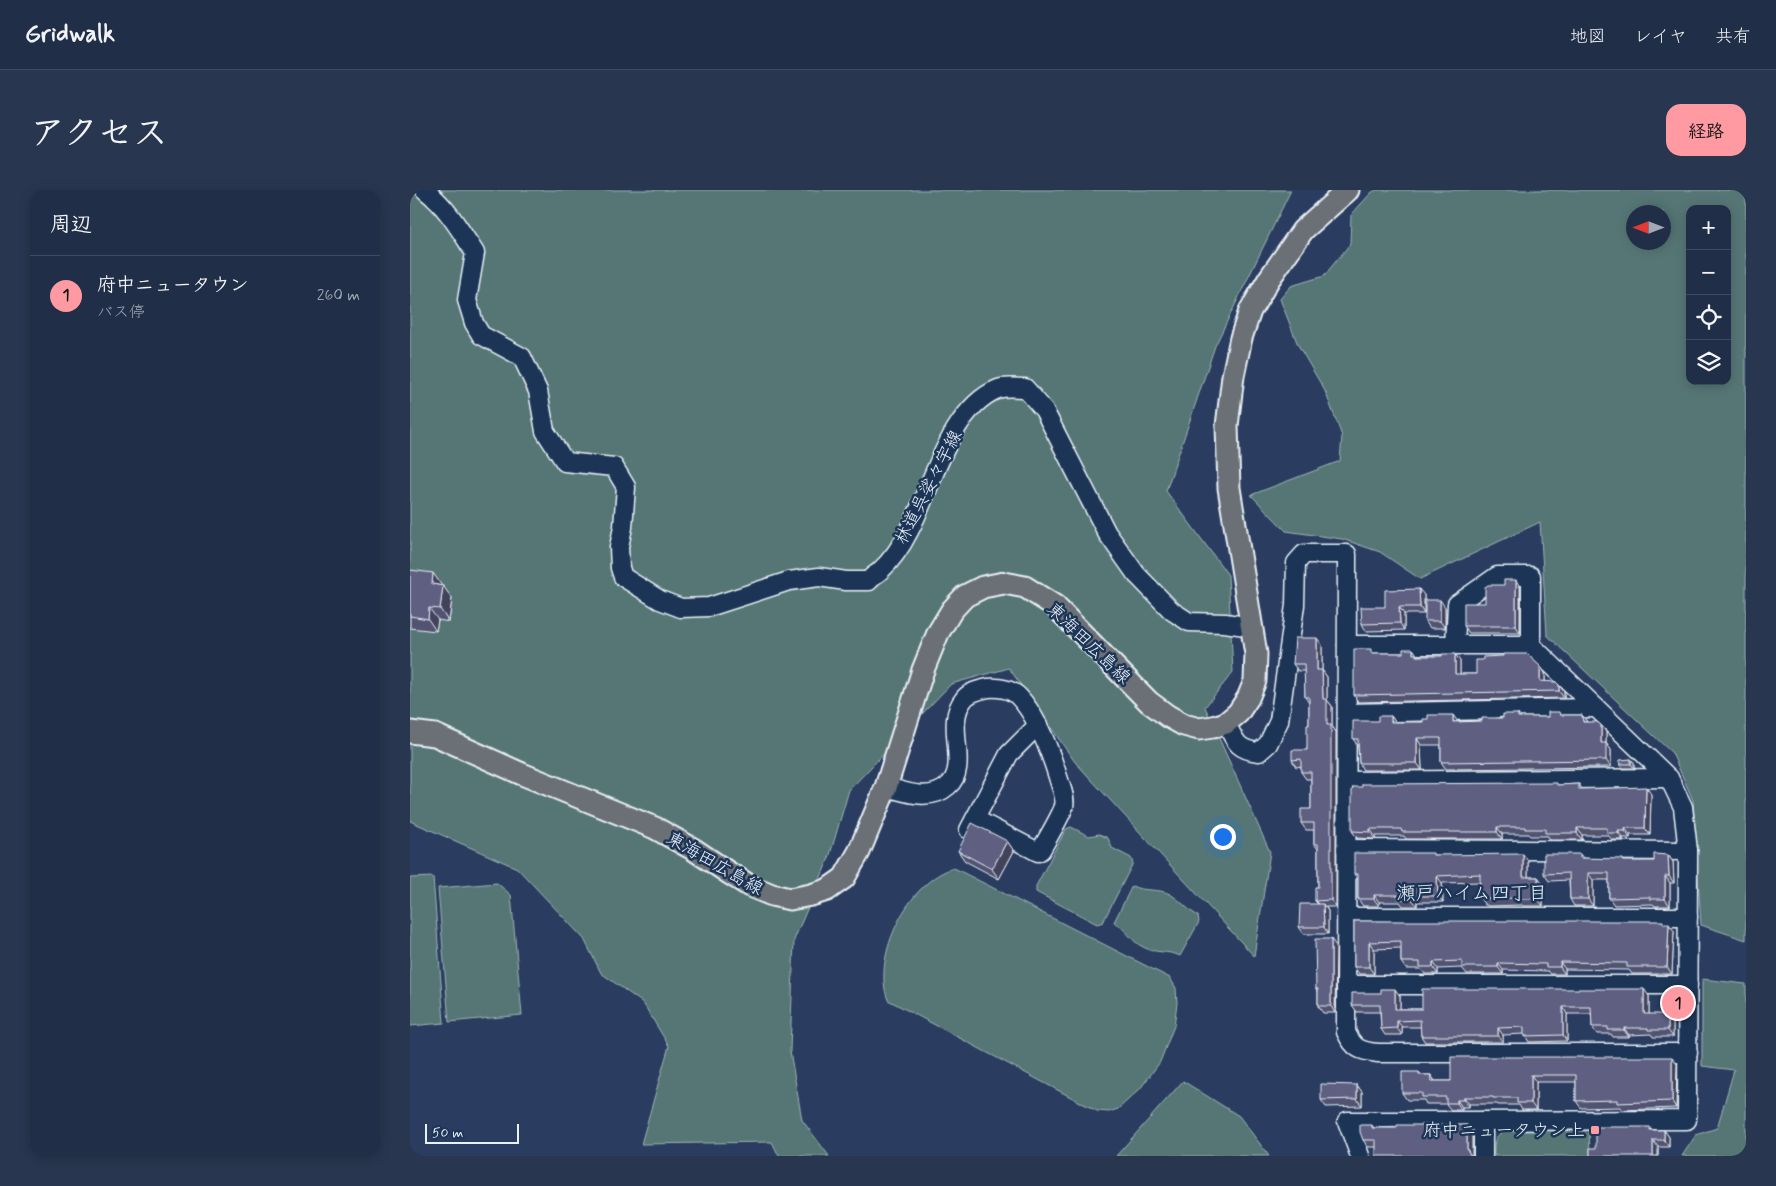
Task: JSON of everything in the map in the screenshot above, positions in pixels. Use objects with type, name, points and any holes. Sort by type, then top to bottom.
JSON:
[{"type":"main road","points":[[1226,723],[1238,713],[1248,698],[1255,681],[1256,654],[1229,488],[1227,447],[1227,426],[1241,338],[1250,312],[1269,279],[1303,230],[1348,190]]},
{"type":"main road","name":"東海田広島線","points":[[410,732],[435,735],[522,774],[655,828],[693,849],[750,886],[790,898],[811,895],[827,890],[844,878],[859,852],[886,787],[923,670],[938,633],[952,610],[965,596],[983,587],[1004,583],[1026,587],[1055,606],[1149,702],[1184,725],[1199,729],[1226,723]]},
{"type":"street","name":"林道呉娑々宇線","points":[[425,190],[452,217],[475,252],[467,300],[474,322],[481,335],[522,357],[538,391],[545,431],[565,462],[614,467],[626,487],[623,527],[619,547],[620,568],[623,577],[660,600],[681,608],[709,606],[789,581],[818,577],[846,581],[869,581],[893,557],[909,532],[947,446],[963,419],[980,401],[1000,388],[1025,388],[1044,410],[1107,533],[1136,574],[1172,611],[1189,622],[1225,623],[1252,627]]},
{"type":"street","points":[[1226,723],[1237,745],[1246,751],[1258,752],[1268,744],[1279,721],[1295,605],[1296,563],[1304,554],[1347,554],[1346,1032],[1352,1044],[1363,1051],[1378,1053],[1688,1053]]},
{"type":"street","points":[[1456,645],[1456,604],[1497,576],[1531,576],[1531,645]]},
{"type":"street","points":[[1347,645],[1531,645],[1668,778],[1683,807],[1688,851],[1687,1120],[1347,1121],[1360,1156]]},
{"type":"street","points":[[886,787],[921,795],[935,793],[948,786],[954,779],[958,765],[955,717],[963,699],[970,693],[980,690],[993,688],[1008,690],[1019,696],[1038,725],[1064,796],[1064,805],[1041,850],[1038,852],[975,820]]},
{"type":"street","points":[[1347,714],[1596,708]]},
{"type":"street","points":[[963,842],[1009,754],[1038,725]]},
{"type":"street","points":[[1347,781],[1668,778]]},
{"type":"street","points":[[1346,849],[1688,851]]},
{"type":"street","points":[[1347,917],[1688,917]]},
{"type":"street","points":[[1346,985],[1688,985]]},
{"type":"street","points":[[1484,1121],[1484,1156]]},
{"type":"green space","points":[[410,190],[1291,190],[1215,346],[1166,491],[1228,575],[1233,672],[1205,707],[1270,852],[1254,956],[1075,762],[1009,668],[951,684],[849,790],[829,858],[794,940],[790,1051],[802,1120],[829,1156],[779,1156],[772,1142],[641,1144],[669,1046],[643,1003],[601,973],[584,939],[517,868],[410,821]]},
{"type":"green space","points":[[1376,190],[1746,190],[1746,940],[1701,925],[1693,800],[1672,753],[1547,635],[1540,522],[1420,579],[1380,552],[1342,539],[1286,531],[1251,495],[1340,461],[1342,436],[1325,391],[1298,345],[1280,299],[1291,286],[1324,276],[1350,244],[1351,215]]},
{"type":"green space","points":[[1071,827],[1089,836],[1099,834],[1108,838],[1112,848],[1131,858],[1133,863],[1103,922],[1097,924],[1036,892],[1036,886],[1066,829]]},
{"type":"green space","points":[[954,868],[1170,978],[1176,988],[1177,1003],[1174,1026],[1160,1062],[1140,1089],[1118,1109],[1109,1112],[1097,1111],[888,1000],[884,982],[885,963],[898,922],[922,888],[938,875]]},
{"type":"green space","points":[[433,877],[444,1023],[410,1026],[410,878]]},
{"type":"green space","points":[[497,883],[511,895],[522,1015],[449,1022],[438,888]]},
{"type":"green space","points":[[1132,886],[1170,894],[1198,916],[1199,922],[1180,956],[1153,951],[1143,947],[1114,922]]},
{"type":"green space","points":[[1702,979],[1746,984],[1746,1156],[1682,1156],[1696,1135],[1717,1128],[1734,1070],[1702,1066]]},
{"type":"green space","points":[[1183,1081],[1239,1116],[1269,1156],[1116,1156]]},
{"type":"green space","points":[[1510,1128],[1589,1128],[1590,1156],[1494,1156],[1496,1138]]},
{"type":"building","points":[[410,570],[433,573],[432,584],[443,586],[440,609],[429,608],[428,619],[410,616]]},
{"type":"building","points":[[1504,580],[1516,580],[1516,626],[1464,626],[1464,603],[1485,603],[1485,587],[1488,585],[1504,585]]},
{"type":"building","points":[[1419,589],[1420,607],[1399,607],[1400,623],[1362,624],[1361,607],[1385,607],[1385,590]]},
{"type":"building","points":[[1425,600],[1440,600],[1440,621],[1425,621]]},
{"type":"building","points":[[1295,638],[1317,638],[1317,670],[1322,670],[1323,699],[1327,699],[1327,725],[1331,725],[1331,900],[1315,901],[1315,887],[1318,887],[1318,844],[1314,844],[1314,823],[1301,823],[1301,809],[1311,809],[1311,772],[1301,772],[1301,759],[1292,760],[1292,750],[1307,750],[1307,725],[1309,725],[1309,697],[1305,697],[1304,664],[1293,664]]},
{"type":"building","points":[[1354,649],[1371,649],[1371,653],[1403,653],[1403,649],[1413,649],[1413,654],[1416,654],[1416,656],[1455,654],[1455,674],[1476,674],[1476,660],[1483,660],[1483,657],[1503,656],[1503,654],[1527,654],[1540,666],[1540,681],[1556,682],[1559,685],[1559,691],[1354,695]]},
{"type":"building","points":[[1548,712],[1559,712],[1560,715],[1582,715],[1583,722],[1597,722],[1601,725],[1601,743],[1606,743],[1606,760],[1441,762],[1441,738],[1417,738],[1417,763],[1359,763],[1358,739],[1353,739],[1353,721],[1378,721],[1378,716],[1391,716],[1391,722],[1423,722],[1423,719],[1428,719],[1428,715],[1453,715],[1453,722],[1482,721],[1482,718],[1503,718],[1503,714],[1518,714],[1518,717],[1548,717]]},
{"type":"building","points":[[1631,759],[1631,764],[1620,764],[1620,760]]},
{"type":"building","points":[[1557,783],[1557,785],[1579,784],[1579,789],[1646,787],[1645,828],[1625,828],[1625,831],[1618,831],[1618,833],[1607,833],[1607,828],[1577,828],[1577,833],[1545,833],[1545,829],[1525,829],[1525,827],[1497,827],[1497,832],[1402,832],[1401,829],[1370,829],[1370,832],[1352,831],[1352,790],[1353,787],[1362,787],[1362,784]]},
{"type":"building","points":[[972,823],[1007,841],[992,869],[958,851]]},
{"type":"building","points":[[1354,853],[1433,853],[1433,855],[1523,854],[1523,877],[1538,877],[1538,899],[1480,898],[1480,874],[1437,876],[1438,896],[1412,896],[1412,899],[1398,899],[1398,895],[1374,895],[1374,899],[1358,899],[1358,874],[1354,874]]},
{"type":"building","points":[[1544,854],[1580,854],[1580,858],[1623,859],[1623,861],[1654,861],[1654,854],[1668,855],[1669,876],[1665,876],[1665,899],[1650,899],[1650,897],[1609,898],[1609,873],[1588,873],[1588,899],[1570,899],[1569,873],[1544,874]]},
{"type":"building","points":[[1300,904],[1323,904],[1324,927],[1299,927]]},
{"type":"building","points":[[1354,921],[1663,921],[1663,924],[1669,924],[1667,967],[1627,967],[1627,963],[1560,962],[1560,967],[1546,967],[1546,964],[1498,963],[1498,967],[1462,967],[1462,961],[1433,962],[1433,967],[1420,967],[1420,962],[1401,962],[1401,941],[1369,942],[1369,967],[1354,967]]},
{"type":"building","points":[[1315,939],[1331,939],[1331,1006],[1318,1006]]},
{"type":"building","points":[[1381,989],[1395,989],[1395,1009],[1422,1009],[1422,989],[1644,989],[1644,1014],[1668,1014],[1668,1030],[1624,1028],[1624,1030],[1608,1030],[1608,1027],[1592,1027],[1591,1007],[1563,1007],[1563,1035],[1524,1036],[1524,1027],[1498,1028],[1498,1036],[1421,1036],[1420,1020],[1397,1021],[1397,1028],[1381,1029],[1380,1005],[1352,1005],[1352,993],[1381,993]]},
{"type":"building","points":[[1451,1057],[1672,1057],[1672,1101],[1617,1103],[1617,1100],[1576,1101],[1576,1075],[1531,1075],[1531,1103],[1517,1103],[1517,1098],[1464,1097],[1464,1100],[1457,1100],[1457,1103],[1446,1103],[1446,1097],[1422,1097],[1422,1093],[1402,1093],[1402,1072],[1419,1072],[1419,1075],[1431,1075],[1431,1081],[1451,1081]]},
{"type":"building","points":[[1321,1084],[1357,1085],[1357,1099],[1321,1100]]},
{"type":"building","points":[[1360,1125],[1372,1125],[1372,1128],[1397,1128],[1397,1125],[1467,1125],[1467,1149],[1471,1156],[1376,1156],[1376,1140],[1363,1140]]},
{"type":"building","points":[[1596,1127],[1650,1127],[1650,1130],[1664,1130],[1664,1140],[1653,1140],[1653,1156],[1590,1156],[1590,1148],[1596,1148]]},
{"type":"place","name":"府中ニュータウン","points":[[1678,1003]]},
{"type":"place","name":"府中ニュータウン上","points":[[1595,1130]]},
{"type":"district","name":"瀬戸ハイム四丁目","points":[[1472,892]]}]
